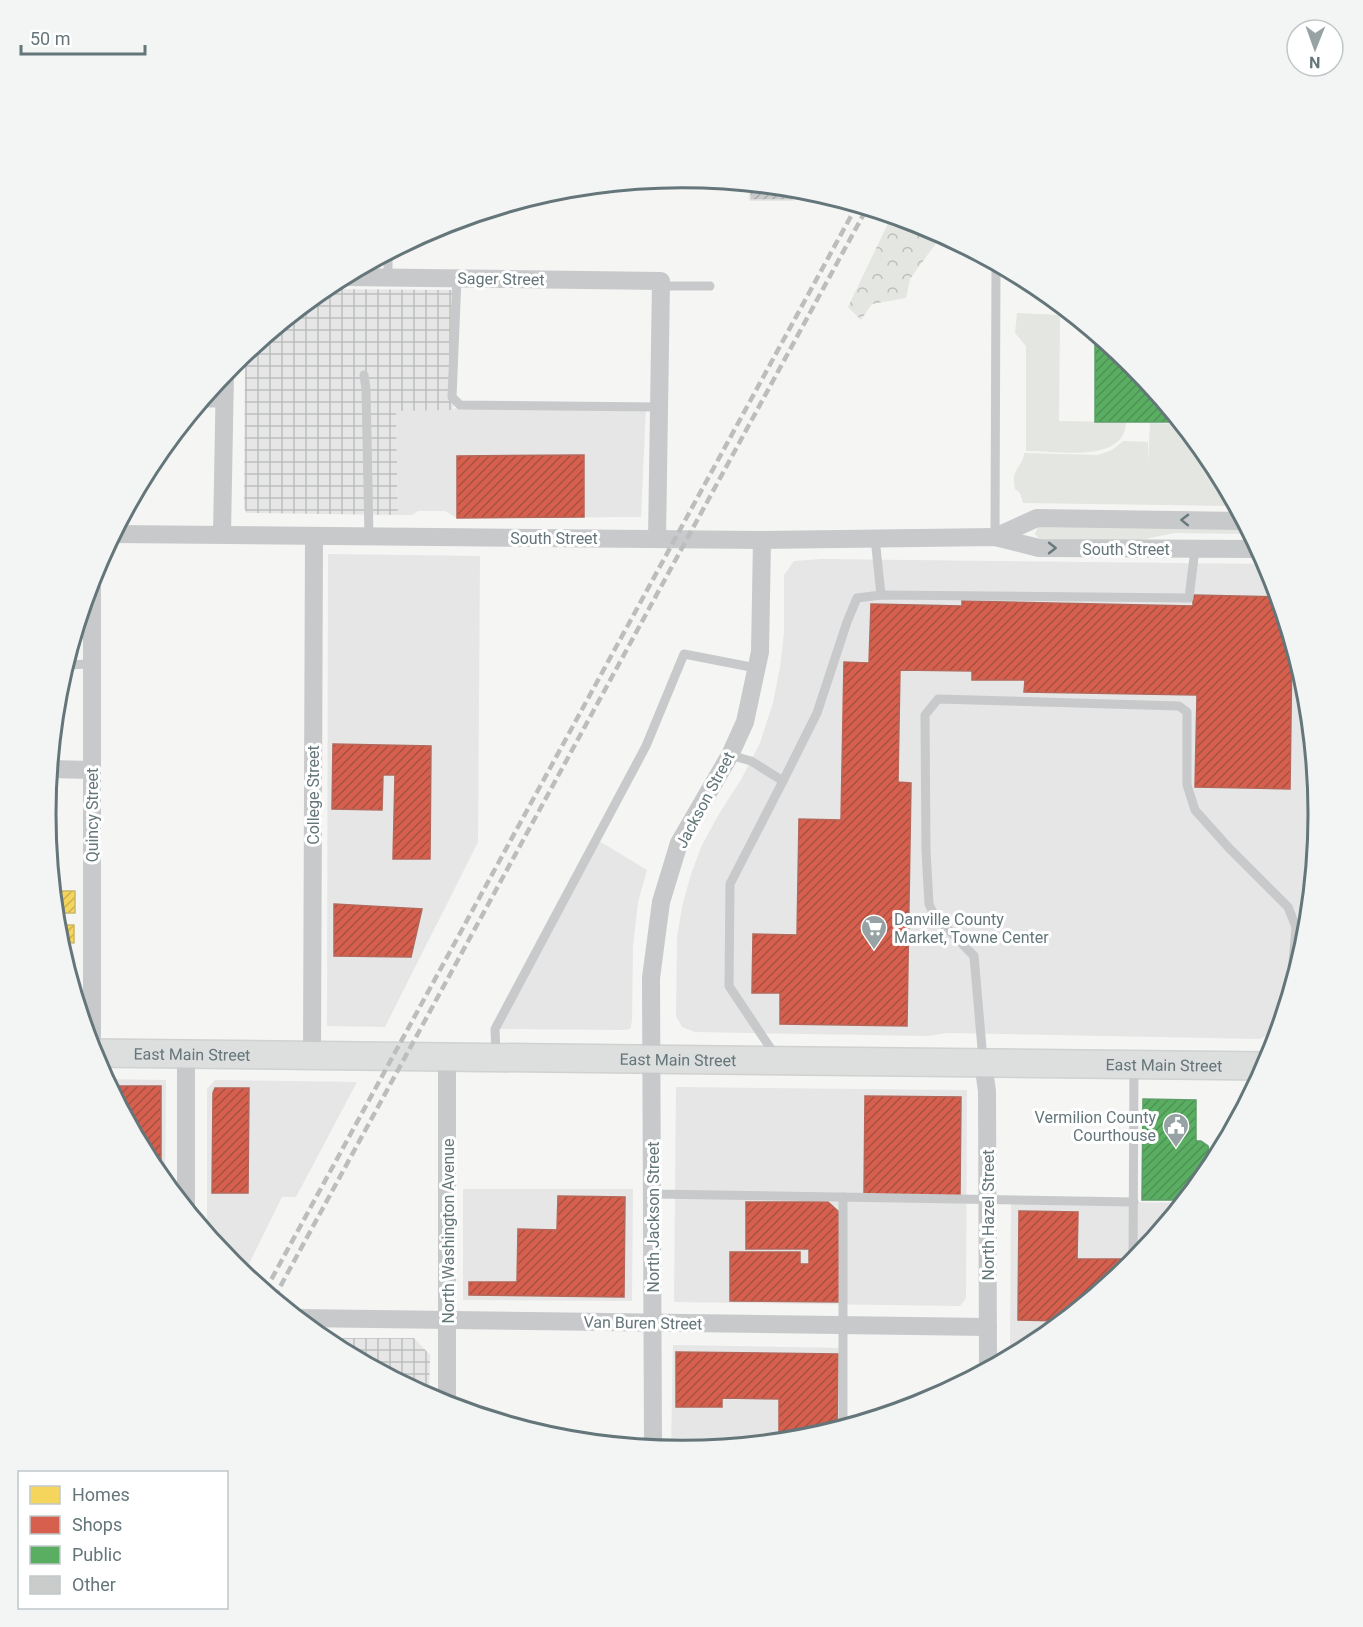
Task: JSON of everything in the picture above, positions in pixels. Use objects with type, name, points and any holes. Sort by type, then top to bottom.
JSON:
[{"type":"main road","name":"East Main Street","points":[[103,1053],[1254,1066]]},
{"type":"street","name":"Sager Street","points":[[359,277],[661,283]]},
{"type":"street","points":[[657,539],[661,283]]},
{"type":"street","points":[[222,534],[225,387]]},
{"type":"street","name":"South Street","points":[[995,537],[1037,518],[1234,521]]},
{"type":"street","name":"South Street","points":[[122,534],[762,540],[995,537],[1039,548],[1249,549]]},
{"type":"street","name":"College Street","points":[[312,1054],[314,537]]},
{"type":"street","name":"Jackson Street","points":[[653,1059],[651,978],[661,902],[680,843],[730,755],[745,722],[760,652],[762,540]]},
{"type":"street","name":"Quincy Street","points":[[92,605],[92,1023]]},
{"type":"street","points":[[57,769],[91,770]]},
{"type":"street","points":[[186,1053],[186,1196]]},
{"type":"street","name":"North Washington Avenue","points":[[447,1057],[447,1394]]},
{"type":"street","name":"North Jackson Street","points":[[653,1059],[653,1439]]},
{"type":"street","name":"North Hazel Street","points":[[983,1063],[987,1091],[988,1359]]},
{"type":"street","name":"Van Buren Street","points":[[311,1318],[988,1327]]},
{"type":"lane","points":[[388,261],[388,278]]},
{"type":"lane","points":[[995,537],[996,272]]},
{"type":"lane","points":[[457,278],[452,397],[460,405],[659,407]]},
{"type":"lane","points":[[661,283],[710,286]]},
{"type":"lane","points":[[364,375],[369,537]]},
{"type":"lane","points":[[209,403],[224,403]]},
{"type":"lane","points":[[875,538],[881,595]]},
{"type":"lane","points":[[778,1061],[762,1033],[729,986],[730,884],[817,713],[857,598],[881,595],[1189,597],[1195,549]]},
{"type":"lane","points":[[496,1058],[495,1029],[646,746],[684,654],[756,668]]},
{"type":"lane","points":[[74,664],[91,664]]},
{"type":"lane","points":[[983,1063],[974,956],[934,915],[929,904],[926,851],[925,715],[938,699],[1179,706],[1187,712],[1187,785],[1195,810],[1228,848],[1288,908],[1296,927],[1295,933]]},
{"type":"lane","points":[[730,755],[751,761],[783,781]]},
{"type":"lane","points":[[1133,1246],[1134,1065]]},
{"type":"lane","points":[[653,1194],[1134,1202]]},
{"type":"lane","points":[[843,1197],[843,1418]]},
{"type":"shaded area","points":[[340,289],[455,290],[453,410],[396,411],[398,515],[247,513],[244,508],[245,365],[300,317]]},
{"type":"shaded area","points":[[460,405],[646,407],[641,517],[457,518],[445,511],[418,511],[412,515],[398,515],[396,410],[452,410]]},
{"type":"shaded area","points":[[328,554],[480,556],[478,842],[385,1027],[327,1026]]},
{"type":"shaded area","points":[[822,559],[1255,564],[1274,612],[1295,691],[1302,732],[1308,814],[1302,895],[1295,936],[1286,976],[1266,1036],[1260,1039],[947,1033],[928,1036],[695,1032],[682,1027],[676,1016],[677,938],[682,907],[702,845],[760,743],[773,703],[784,633],[784,575],[794,561]]},
{"type":"shaded area","points":[[596,839],[647,870],[638,902],[633,946],[630,1029],[495,1029]]},
{"type":"shaded area","points":[[115,1079],[166,1080],[165,1167],[139,1127]]},
{"type":"shaded area","points":[[215,1080],[357,1082],[296,1197],[282,1197],[249,1265],[207,1221],[207,1089]]},
{"type":"shaded area","points":[[676,1087],[967,1090],[966,1298],[960,1306],[674,1302]]},
{"type":"shaded area","points":[[463,1189],[633,1189],[632,1301],[463,1300]]},
{"type":"shaded area","points":[[1011,1200],[1171,1203],[1124,1256],[1094,1284],[1063,1310],[1010,1346]]},
{"type":"shaded area","points":[[340,1338],[414,1338],[430,1355],[429,1386],[368,1356]]},
{"type":"shaded area","points":[[673,1345],[844,1348],[843,1418],[763,1434],[671,1439]]},
{"type":"green space","points":[[888,223],[937,242],[910,279],[906,298],[872,304],[861,320],[848,307]]},
{"type":"green space","points":[[1017,313],[1060,315],[1059,421],[1126,422],[1123,436],[1114,445],[1102,450],[1086,452],[1026,451],[1026,346],[1015,333]]},
{"type":"green space","points":[[1150,423],[1171,424],[1202,466],[1227,506],[1023,503],[1020,493],[1015,489],[1015,472],[1024,453],[1098,455],[1112,450],[1123,441],[1148,442],[1148,463]]},
{"type":"green space","points":[[1038,526],[1238,527],[1241,534],[1174,533],[1131,542],[1041,541],[1035,534]]},
{"type":"building: Homes","points":[[61,891],[75,891],[75,913],[64,913]]},
{"type":"building: Homes","points":[[66,925],[74,925],[74,943],[70,943]]},
{"type":"building: Shops","points":[[584,455],[584,517],[457,518],[457,456]]},
{"type":"building: Shops","points":[[1193,595],[1268,597],[1292,676],[1290,789],[1195,787],[1197,695],[1024,692],[1025,680],[972,680],[972,671],[900,670],[898,782],[911,783],[907,1026],[780,1024],[780,993],[752,993],[753,934],[797,935],[799,819],[841,820],[844,662],[869,663],[871,604],[962,606],[962,601],[1193,606]]},
{"type":"building: Shops","points":[[333,744],[431,746],[430,859],[393,859],[395,775],[383,775],[382,810],[332,809]]},
{"type":"building: Shops","points":[[334,904],[422,909],[411,957],[334,956]]},
{"type":"building: Shops","points":[[118,1086],[161,1086],[161,1161],[139,1127]]},
{"type":"building: Shops","points":[[215,1088],[249,1088],[248,1193],[212,1193],[213,1093]]},
{"type":"building: Shops","points":[[865,1096],[961,1097],[960,1196],[864,1194]]},
{"type":"building: Shops","points":[[558,1196],[625,1197],[624,1297],[469,1295],[469,1282],[517,1282],[518,1229],[557,1230]]},
{"type":"building: Shops","points":[[746,1202],[828,1202],[839,1212],[840,1302],[730,1301],[730,1252],[800,1252],[800,1264],[809,1264],[809,1249],[746,1249]]},
{"type":"building: Shops","points":[[1019,1211],[1078,1212],[1077,1259],[1121,1259],[1048,1321],[1018,1320]]},
{"type":"building: Shops","points":[[676,1352],[838,1354],[837,1420],[779,1431],[779,1399],[722,1398],[722,1407],[676,1407]]},
{"type":"building: Public","points":[[1095,344],[1124,371],[1170,422],[1095,422]]},
{"type":"building: Public","name":"Vermilion County Courthouse","points":[[1143,1099],[1196,1100],[1196,1141],[1201,1141],[1208,1146],[1209,1150],[1174,1200],[1142,1200]]},
{"type":"building: Other","points":[[750,192],[793,198],[793,200],[750,200]]},
{"type":"railway","points":[[269,1284],[853,212]]},
{"type":"railway","points":[[278,1291],[863,215]]},
{"type":"place","name":"Danville County Market, Towne Center","points":[[874,951]]},
{"type":"place","name":"Vermilion County Courthouse","points":[[1176,1149]]}]
